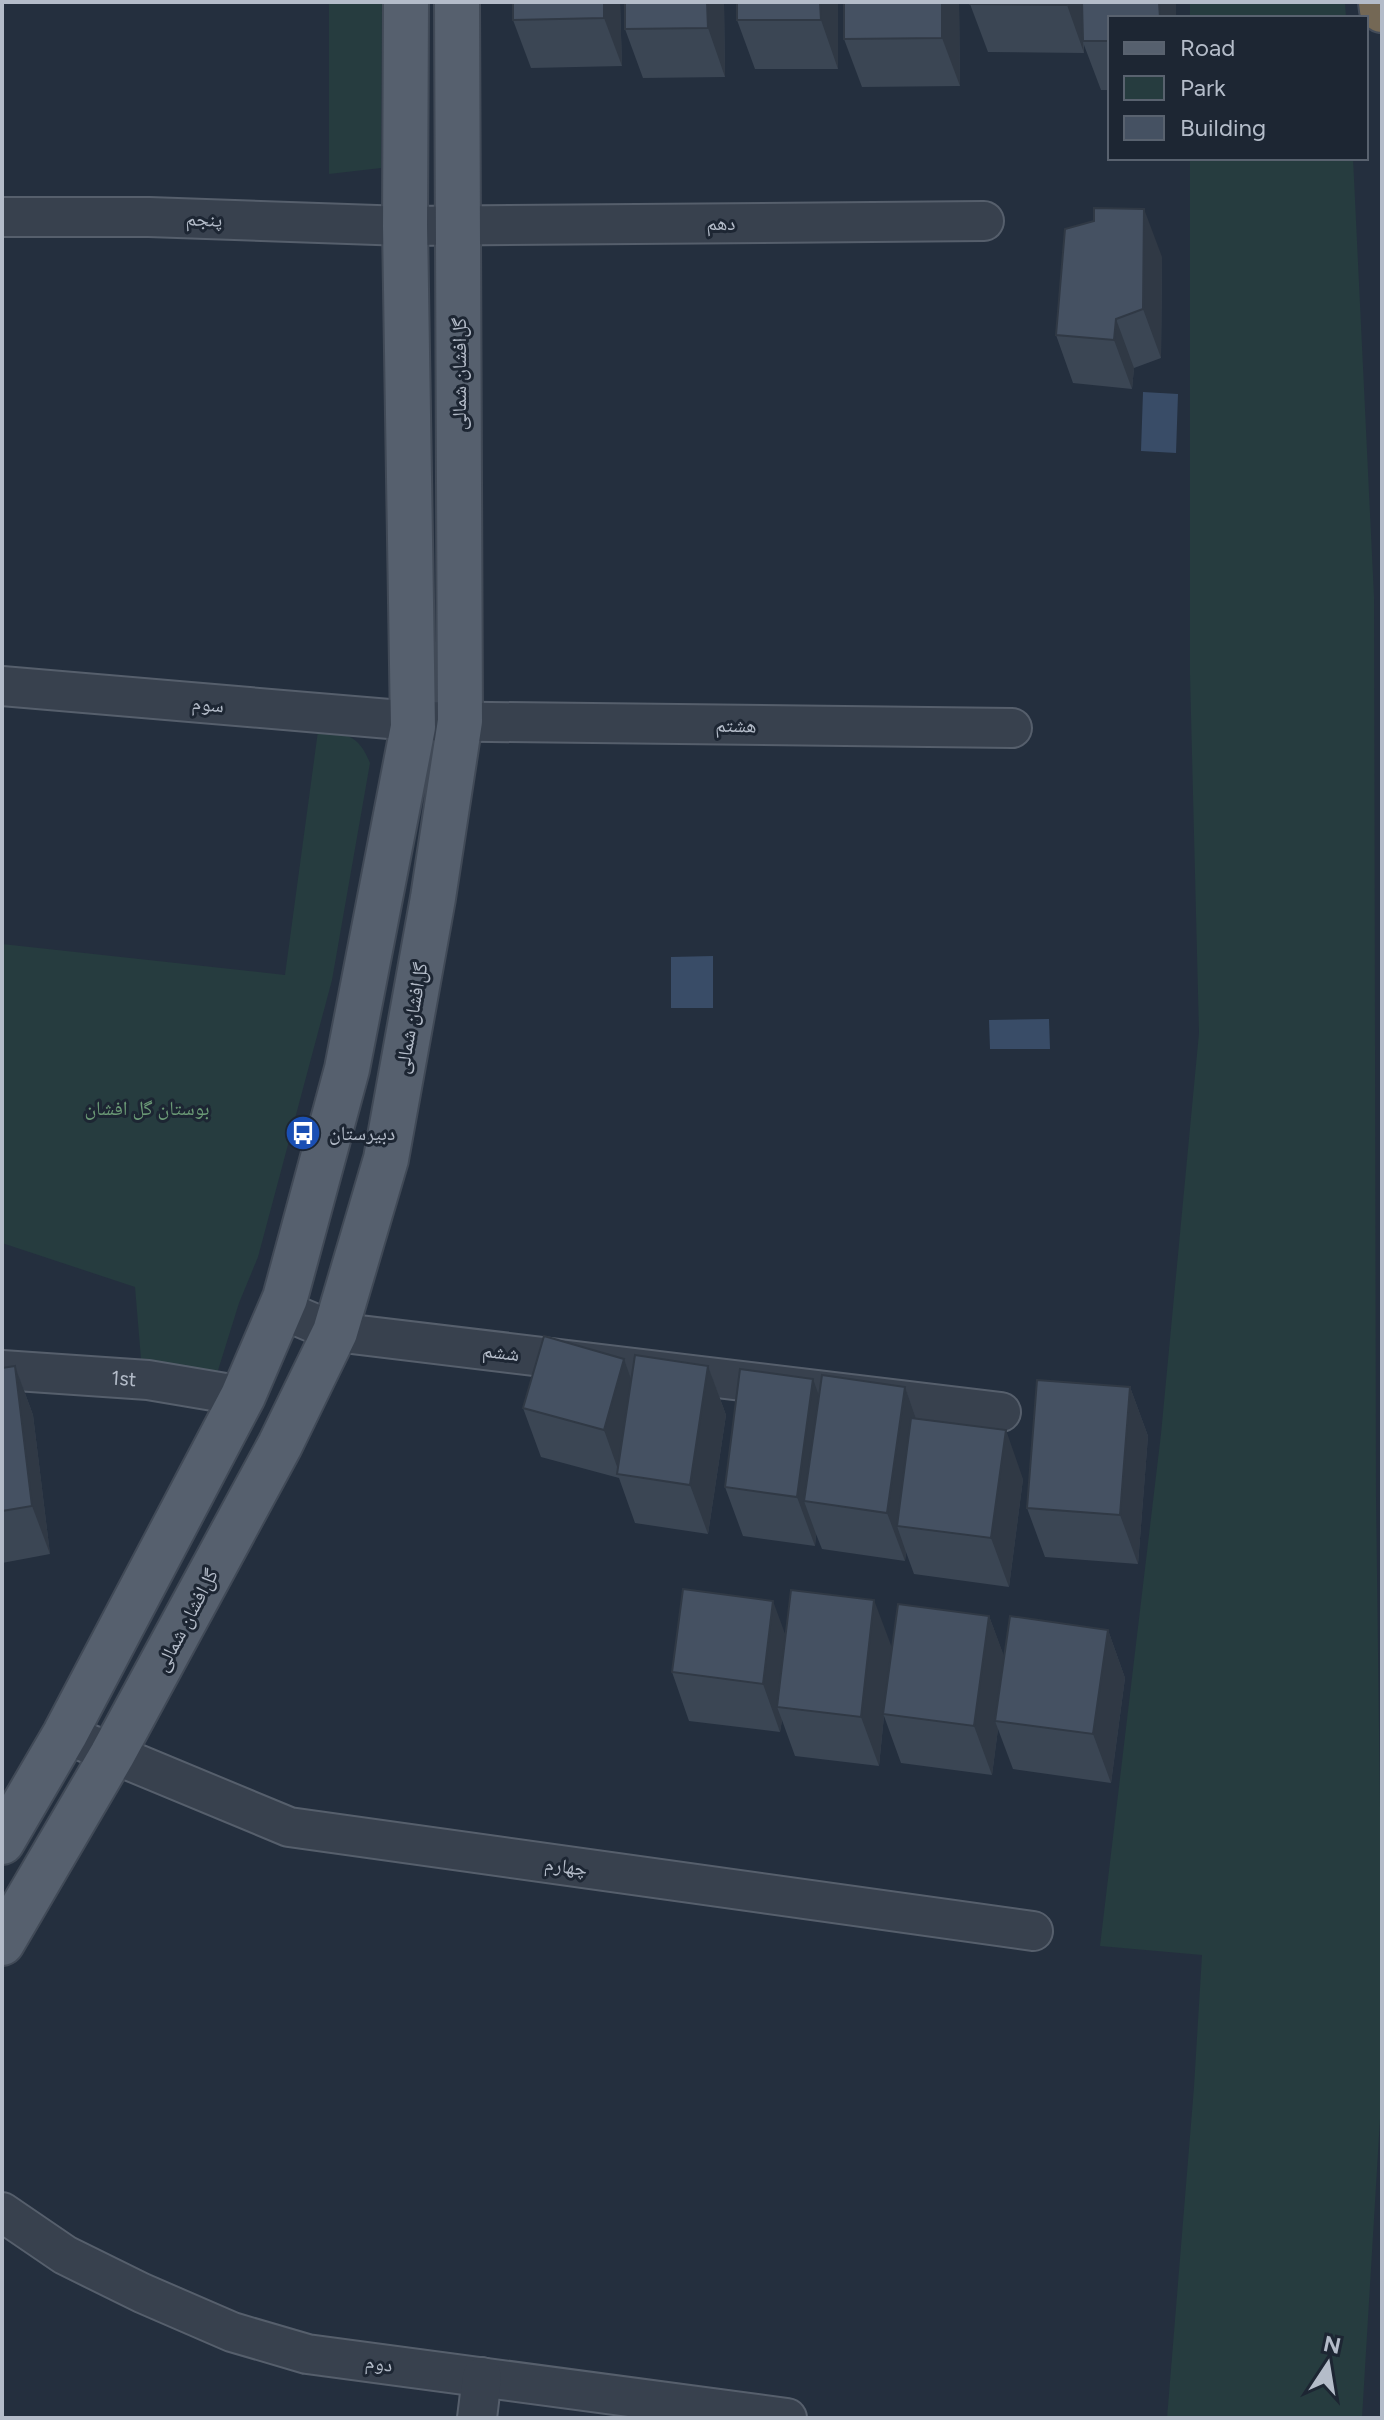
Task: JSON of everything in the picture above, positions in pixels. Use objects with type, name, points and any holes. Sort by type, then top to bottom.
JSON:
[{"type":"highway","points":[[1381,2],[1382,10]]},
{"type":"main road","points":[[2,1842],[65,1734],[243,1396],[285,1298],[347,1069],[413,721],[405,226],[406,2]]},
{"type":"main road","name":"گل‌افشان شمالی","points":[[2,1943],[112,1755],[280,1445],[335,1332],[386,1159],[433,898],[460,721],[457,2]]},
{"type":"street","name":"پنجم","points":[[2,217],[149,217],[458,226]]},
{"type":"street","name":"دهم","points":[[458,226],[984,221]]},
{"type":"street","name":"سوم","points":[[2,686],[413,721],[460,721]]},
{"type":"street","name":"هشتم","points":[[460,721],[1012,728]]},
{"type":"street","name":"ششم","points":[[280,1309],[335,1332],[1001,1412]]},
{"type":"street","name":"1st","points":[[2,1370],[148,1380],[243,1396]]},
{"type":"street","name":"چهارم","points":[[65,1734],[289,1827],[1033,1931]]},
{"type":"street","name":"دوم","points":[[2,2212],[65,2255],[232,2332],[307,2354],[787,2418]]},
{"type":"street","points":[[477,2418],[482,2377]]},
{"type":"green space","points":[[329,2],[382,2],[381,168],[329,174]]},
{"type":"green space","points":[[1190,2],[1345,2],[1346,16],[1190,16]]},
{"type":"green space","points":[[1190,160],[1353,160],[1374,597],[1376,1497],[1382,1962],[1382,2086],[1362,2418],[1167,2418],[1202,1955],[1100,1946],[1161,1434],[1199,1033],[1190,675]]},
{"type":"green space","name":"بوستان گل افشان","points":[[318,731],[350,737],[361,746],[370,763],[332,980],[258,1257],[239,1303],[215,1380],[141,1359],[135,1287],[2,1243],[2,944],[285,975]]},
{"type":"water","points":[[1143,392],[1178,394],[1176,453],[1141,451]]},
{"type":"water","points":[[713,956],[713,1008],[671,1008],[671,957]]},
{"type":"water","points":[[1049,1019],[1050,1049],[990,1049],[989,1020]]},
{"type":"building","points":[[513,2],[604,2],[604,18],[513,20]]},
{"type":"building","points":[[625,2],[707,2],[708,28],[625,29]]},
{"type":"building","points":[[737,2],[820,2],[821,20],[737,20]]},
{"type":"building","points":[[844,2],[942,2],[942,38],[844,39]]},
{"type":"building","points":[[1066,2],[1066,5],[970,4]]},
{"type":"building","points":[[1082,2],[1159,2],[1160,16],[1108,16],[1108,41],[1083,41]]},
{"type":"building","points":[[1094,208],[1144,209],[1143,309],[1116,319],[1114,340],[1056,335],[1065,229],[1094,221]]},
{"type":"building","points":[[544,1336],[624,1359],[604,1430],[523,1408]]},
{"type":"building","points":[[635,1355],[708,1366],[690,1485],[617,1474]]},
{"type":"building","points":[[15,1366],[32,1506],[2,1511],[2,1368]]},
{"type":"building","points":[[740,1369],[813,1379],[797,1497],[725,1487]]},
{"type":"building","points":[[822,1375],[905,1387],[887,1513],[804,1501]]},
{"type":"building","points":[[1037,1380],[1130,1387],[1120,1515],[1027,1508]]},
{"type":"building","points":[[911,1418],[1006,1430],[991,1538],[897,1526]]},
{"type":"building","points":[[683,1589],[773,1601],[763,1684],[672,1672]]},
{"type":"building","points":[[791,1590],[874,1600],[861,1717],[777,1707]]},
{"type":"building","points":[[898,1604],[989,1616],[974,1726],[883,1714]]},
{"type":"building","points":[[1010,1616],[1108,1630],[1093,1734],[995,1721]]},
{"type":"place","name":"دبیرستان","points":[[303,1133]]}]
